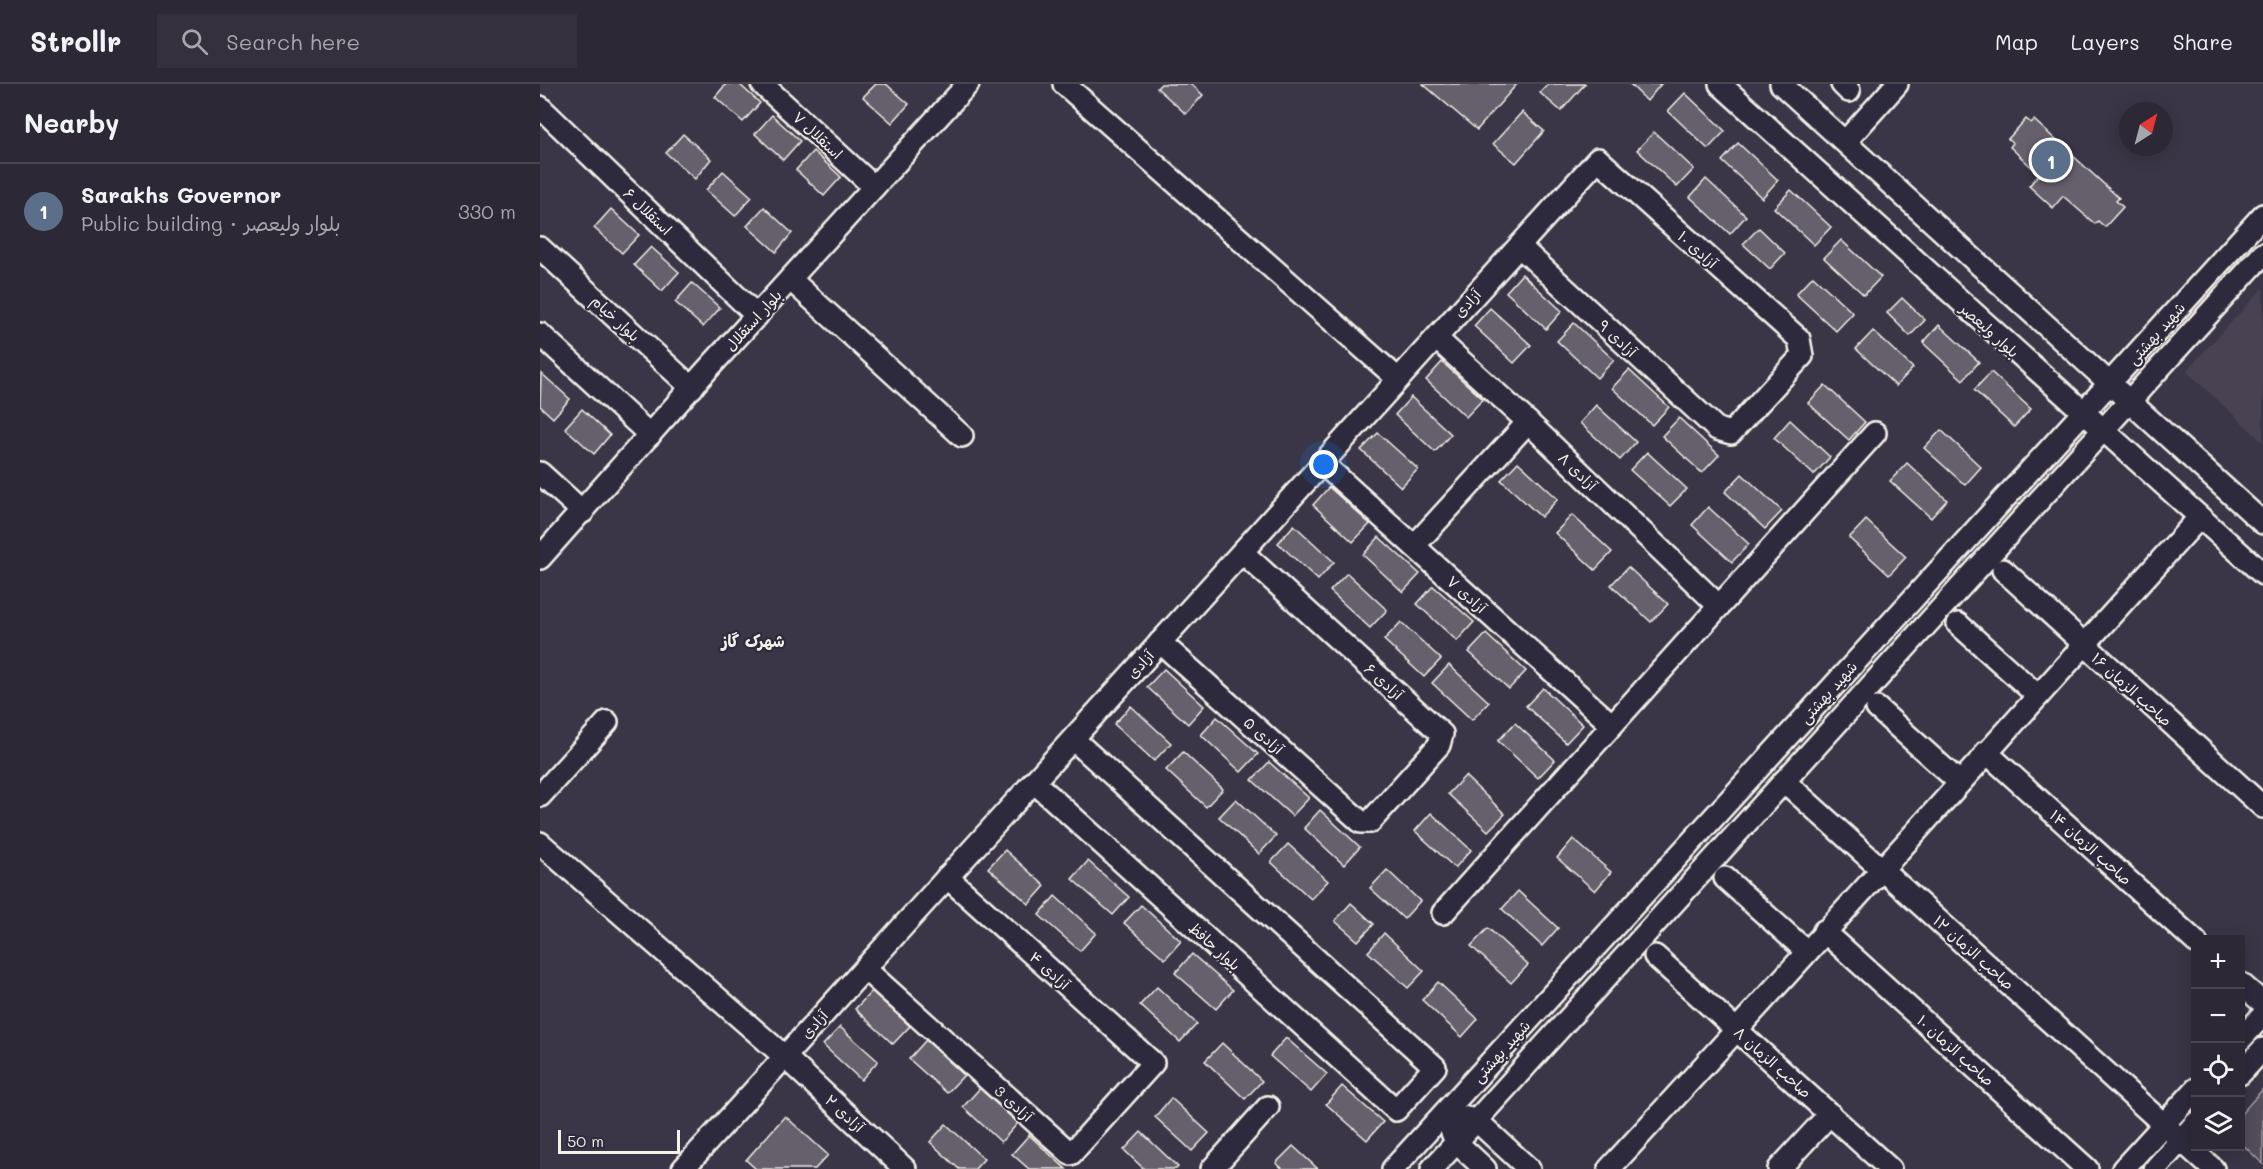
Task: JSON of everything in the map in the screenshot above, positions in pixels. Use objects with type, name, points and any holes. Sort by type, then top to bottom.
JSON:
[{"type":"street","name":"استقلال ۷","points":[[762,84],[874,187]]},
{"type":"street","name":"بلوار استقلال","points":[[540,558],[756,316],[968,84]]},
{"type":"street","points":[[1064,84],[1398,379]]},
{"type":"street","name":"بلوار ولیعصر","points":[[1720,84],[2082,414],[2263,574]]},
{"type":"street","points":[[1781,84],[2263,523]]},
{"type":"street","points":[[1845,142],[1897,84]]},
{"type":"street","name":"استقلال ۶","points":[[540,107],[756,316]]},
{"type":"street","name":"آزادی","points":[[685,1168],[1598,159]]},
{"type":"street","name":"آزادی ۱۰","points":[[1598,159],[1799,339],[1802,356],[1731,433],[1717,429]]},
{"type":"street","name":"شهید بهشتی","points":[[1393,1169],[2263,215]]},
{"type":"street","name":"آزادی ۹","points":[[1519,246],[1717,429]]},
{"type":"street","name":"بلوار خیام","points":[[540,248],[692,388]]},
{"type":"street","name":"شهید بهشتی","points":[[1432,1169],[2263,254]]},
{"type":"street","points":[[790,279],[962,436]]},
{"type":"street","points":[[540,334],[650,435]]},
{"type":"street","name":"آزادی ۸","points":[[1436,338],[1528,422],[1719,606]]},
{"type":"street","points":[[1414,546],[1528,422]]},
{"type":"street","points":[[1443,913],[1875,433]]},
{"type":"street","name":"آزادی ۷","points":[[1322,463],[1612,725]]},
{"type":"street","points":[[540,473],[583,512]]},
{"type":"street","points":[[1609,1169],[1738,1030],[1824,931],[2199,518]]},
{"type":"street","name":"آزادی ۶","points":[[1242,552],[1442,734],[1439,745],[1370,822]]},
{"type":"street","name":"صاحب الزمان ۱۶","points":[[2003,570],[2263,807]]},
{"type":"street","points":[[1958,624],[2038,696]]},
{"type":"street","name":"آزادی ۵","points":[[1160,642],[1361,822],[1370,822]]},
{"type":"street","points":[[1877,708],[1959,782]]},
{"type":"street","points":[[540,796],[607,722]]},
{"type":"street","name":"بلوار حافظ","points":[[1034,782],[1396,1110],[1435,1067],[1072,739]]},
{"type":"street","name":"صاحب الزمان ۱۴","points":[[1986,752],[2191,937]]},
{"type":"street","name":"صاحب الزمان ۱۲","points":[[1784,781],[2213,1169]]},
{"type":"street","name":"آزادی ۲","points":[[540,843],[785,1057],[906,1169]]},
{"type":"street","name":"آزادی ۴","points":[[947,878],[1153,1063]]},
{"type":"street","points":[[1725,878],[1806,951]]},
{"type":"street","name":"صاحب الزمان ۱۰","points":[[1824,931],[2087,1169]]},
{"type":"street","name":"صاحب الزمان ۸","points":[[1655,956],[1890,1169]]},
{"type":"street","name":"آزادی 3","points":[[865,969],[1071,1154],[1153,1063]]},
{"type":"street","points":[[2245,987],[2263,1003]]},
{"type":"street","points":[[2245,1035],[2263,1015]]},
{"type":"street","points":[[2245,1069],[2263,1049]]},
{"type":"street","points":[[2123,1169],[2191,1094]]},
{"type":"street","points":[[1212,1169],[1268,1107]]},
{"type":"street","points":[[1445,1112],[1476,1120],[1529,1169]]},
{"type":"street","points":[[1445,1112],[1456,1142],[1485,1169]]},
{"type":"street","points":[[1779,1169],[1830,1114]]},
{"type":"street","points":[[2155,1169],[2191,1129]]},
{"type":"shaded area","points":[[2263,288],[2263,442],[2186,371]]},
{"type":"shaded area","points":[[2263,1089],[2263,1164],[2245,1147],[2245,1109]]},
{"type":"building","points":[[726,84],[739,84],[760,103],[743,122],[715,97]]},
{"type":"building","points":[[876,84],[886,84],[909,104],[892,123],[863,97]]},
{"type":"building","points":[[1161,84],[1191,84],[1203,95],[1186,114],[1157,88]]},
{"type":"building","points":[[1423,84],[1517,84],[1477,130]]},
{"type":"building","points":[[1548,84],[1585,84],[1561,111],[1540,93]]},
{"type":"building","points":[[1630,84],[1661,84],[1647,101]]},
{"type":"building","points":[[1685,93],[1725,131],[1708,149],[1668,111]]},
{"type":"building","points":[[1522,112],[1544,131],[1516,163],[1493,144]]},
{"type":"building","points":[[772,115],[800,141],[783,160],[755,134]]},
{"type":"building","points":[[2026,119],[2031,123],[2034,120],[2119,198],[2116,201],[2123,207],[2105,227],[2098,221],[2095,224],[2063,196],[2053,208],[2029,186],[2039,174],[2010,147],[2013,143],[2008,139]]},
{"type":"building","points":[[1654,132],[1694,169],[1677,187],[1637,150]]},
{"type":"building","points":[[683,134],[711,159],[695,179],[666,153]]},
{"type":"building","points":[[1738,143],[1778,180],[1762,198],[1722,161]]},
{"type":"building","points":[[813,151],[841,177],[824,196],[796,170]]},
{"type":"building","points":[[723,171],[752,197],[735,216],[706,190]]},
{"type":"building","points":[[1706,179],[1746,216],[1730,234],[1690,197]]},
{"type":"building","points":[[1791,190],[1831,227],[1814,245],[1774,208]]},
{"type":"building","points":[[764,207],[792,233],[776,252],[747,226]]},
{"type":"building","points":[[611,209],[639,235],[622,253],[594,228]]},
{"type":"building","points":[[1759,228],[1785,253],[1770,269],[1743,244]]},
{"type":"building","points":[[1841,240],[1881,277],[1864,295],[1824,258]]},
{"type":"building","points":[[651,247],[679,272],[662,291],[634,265]]},
{"type":"building","points":[[1522,274],[1562,311],[1546,329],[1506,292]]},
{"type":"building","points":[[1813,276],[1853,313],[1836,331],[1796,294]]},
{"type":"building","points":[[692,283],[720,308],[703,327],[675,302]]},
{"type":"building","points":[[1902,298],[1925,320],[1910,336],[1887,313]]},
{"type":"building","points":[[1490,308],[1531,345],[1514,363],[1474,326]]},
{"type":"building","points":[[1574,323],[1614,360],[1597,378],[1557,341]]},
{"type":"building","points":[[1939,325],[1979,362],[1963,380],[1923,343]]},
{"type":"building","points":[[1873,331],[1913,368],[1896,386],[1856,349]]},
{"type":"building","points":[[1442,362],[1483,399],[1466,417],[1426,380]]},
{"type":"building","points":[[1629,370],[1669,407],[1652,425],[1612,388]]},
{"type":"building","points":[[1991,372],[2031,409],[2014,427],[1974,390]]},
{"type":"building","points":[[541,373],[570,399],[553,418],[540,406]]},
{"type":"building","points":[[1825,385],[1865,422],[1849,440],[1808,403]]},
{"type":"building","points":[[1411,397],[1451,434],[1435,452],[1395,415]]},
{"type":"building","points":[[1596,405],[1636,442],[1620,460],[1580,423]]},
{"type":"building","points":[[582,409],[610,435],[594,454],[565,428]]},
{"type":"building","points":[[1679,418],[1719,455],[1702,473],[1662,436]]},
{"type":"building","points":[[1790,420],[1830,457],[1814,475],[1774,438]]},
{"type":"building","points":[[1941,430],[1981,467],[1965,485],[1924,448]]},
{"type":"building","points":[[1378,433],[1418,469],[1401,487],[1361,450]]},
{"type":"building","points":[[1647,452],[1687,489],[1670,506],[1630,470]]},
{"type":"building","points":[[1518,462],[1558,499],[1541,517],[1501,480]]},
{"type":"building","points":[[1907,463],[1947,500],[1931,518],[1890,481]]},
{"type":"building","points":[[1742,474],[1782,511],[1765,529],[1725,492]]},
{"type":"building","points":[[1329,487],[1370,524],[1353,542],[1313,505]]},
{"type":"building","points":[[1708,507],[1749,544],[1732,562],[1692,525]]},
{"type":"building","points":[[1572,515],[1612,552],[1595,570],[1555,533]]},
{"type":"building","points":[[1866,520],[1906,557],[1889,575],[1849,538]]},
{"type":"building","points":[[1294,525],[1334,562],[1318,580],[1278,543]]},
{"type":"building","points":[[1379,537],[1420,574],[1403,592],[1363,555]]},
{"type":"building","points":[[1628,567],[1668,604],[1651,622],[1611,585]]},
{"type":"building","points":[[1347,573],[1387,610],[1370,628],[1330,591]]},
{"type":"building","points":[[1433,586],[1474,622],[1457,641],[1417,604]]},
{"type":"building","points":[[1401,622],[1441,659],[1424,677],[1384,640]]},
{"type":"building","points":[[1486,634],[1526,671],[1509,689],[1469,652]]},
{"type":"building","points":[[1449,665],[1489,702],[1472,720],[1432,683]]},
{"type":"building","points":[[1164,669],[1204,706],[1188,724],[1147,687]]},
{"type":"building","points":[[1543,688],[1583,725],[1566,743],[1526,706]]},
{"type":"building","points":[[1131,706],[1171,743],[1154,761],[1114,724]]},
{"type":"building","points":[[1217,717],[1258,754],[1241,772],[1201,735]]},
{"type":"building","points":[[1515,723],[1555,760],[1538,778],[1498,741]]},
{"type":"building","points":[[1183,752],[1223,789],[1206,807],[1166,770]]},
{"type":"building","points":[[1269,762],[1309,798],[1292,816],[1252,780]]},
{"type":"building","points":[[1465,776],[1505,814],[1488,831],[1448,794]]},
{"type":"building","points":[[1236,799],[1276,836],[1259,854],[1219,817]]},
{"type":"building","points":[[1320,810],[1360,847],[1344,865],[1304,828]]},
{"type":"building","points":[[1431,813],[1471,850],[1455,868],[1415,831]]},
{"type":"building","points":[[1573,839],[1611,872],[1595,891],[1557,858]]},
{"type":"building","points":[[1288,844],[1328,881],[1311,899],[1271,862]]},
{"type":"building","points":[[1005,850],[1045,886],[1029,904],[988,868]]},
{"type":"building","points":[[1088,861],[1129,897],[1113,915],[1072,879]]},
{"type":"building","points":[[1387,870],[1420,901],[1404,919],[1370,888]]},
{"type":"building","points":[[1518,891],[1558,928],[1542,946],[1502,909]]},
{"type":"building","points":[[1055,896],[1096,933],[1080,951],[1039,915]]},
{"type":"building","points":[[1351,903],[1374,924],[1358,941],[1335,921]]},
{"type":"building","points":[[1141,905],[1181,941],[1165,959],[1124,923]]},
{"type":"building","points":[[1488,928],[1528,965],[1511,983],[1471,946]]},
{"type":"building","points":[[1384,933],[1424,971],[1408,988],[1368,952]]},
{"type":"building","points":[[1192,954],[1233,990],[1216,1009],[1175,973]]},
{"type":"building","points":[[1438,982],[1478,1019],[1462,1037],[1422,1000]]},
{"type":"building","points":[[1157,987],[1197,1024],[1180,1042],[1140,1005]]},
{"type":"building","points":[[872,991],[910,1026],[893,1044],[855,1009]]},
{"type":"building","points":[[840,1027],[878,1061],[861,1080],[823,1045]]},
{"type":"building","points":[[1286,1038],[1327,1074],[1311,1092],[1270,1056]]},
{"type":"building","points":[[926,1040],[964,1075],[947,1093],[909,1059]]},
{"type":"building","points":[[1222,1043],[1262,1081],[1245,1099],[1205,1061]]},
{"type":"building","points":[[1342,1086],[1383,1122],[1367,1140],[1326,1104]]},
{"type":"building","points":[[980,1088],[1018,1123],[1001,1142],[963,1107]]},
{"type":"building","points":[[1171,1098],[1209,1133],[1192,1151],[1155,1117]]},
{"type":"building","points":[[785,1116],[828,1155],[815,1169],[756,1169],[746,1160]]},
{"type":"building","points":[[946,1124],[984,1159],[975,1169],[959,1169],[930,1142]]},
{"type":"building","points":[[1141,1132],[1178,1167],[1176,1169],[1144,1169],[1124,1150]]},
{"type":"building","points":[[1029,1135],[1066,1169],[1029,1169],[1012,1154]]},
{"type":"building","points":[[1293,1146],[1318,1169],[1283,1169],[1276,1163]]},
{"type":"place","name":"Sarakhs Governor","points":[[2051,160]]},
{"type":"district","name":"شهرک گاز","points":[[753,640]]}]
